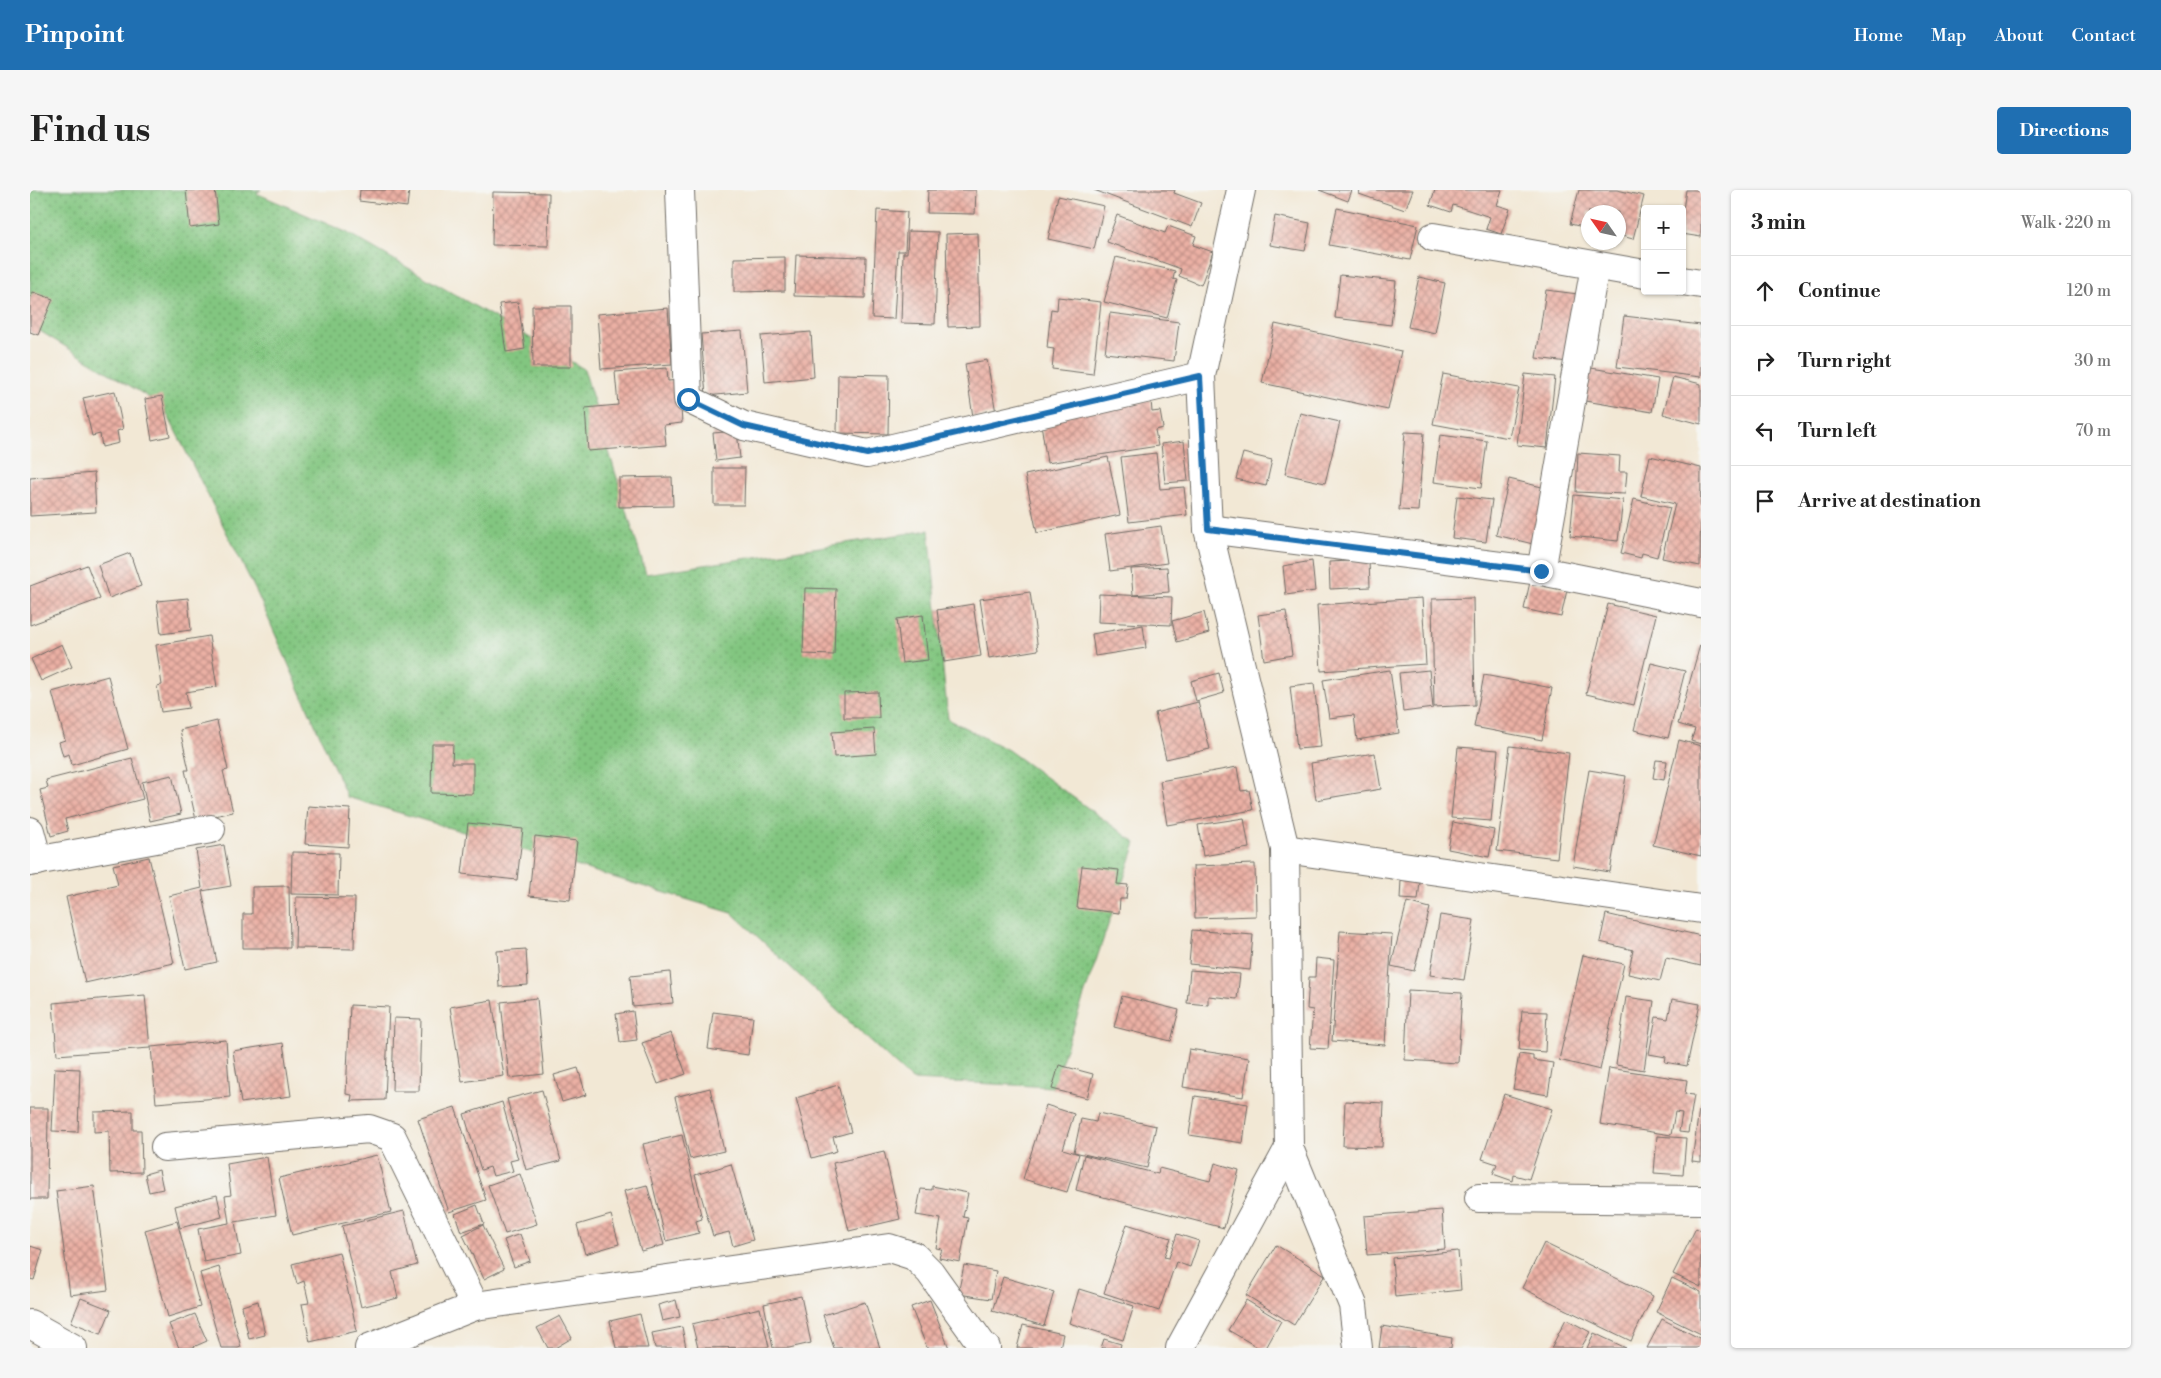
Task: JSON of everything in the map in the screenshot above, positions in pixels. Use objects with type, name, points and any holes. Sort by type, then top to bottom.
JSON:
[{"type":"street","points":[[680,190],[688,399],[744,426],[867,454],[1200,376]]},
{"type":"street","points":[[1241,190],[1200,376],[1208,529],[1285,849],[1289,1148],[1353,1305],[1358,1348]]},
{"type":"street","points":[[1433,237],[1641,273]]},
{"type":"street","points":[[1541,571],[1595,266]]},
{"type":"street","points":[[1686,282],[1701,284]]},
{"type":"street","points":[[1208,529],[1541,571],[1701,602]]},
{"type":"street","points":[[30,830],[34,861],[211,829]]},
{"type":"street","points":[[1285,849],[1701,909]]},
{"type":"street","points":[[165,1147],[369,1129],[392,1137],[475,1306]]},
{"type":"street","points":[[1180,1348],[1289,1148]]},
{"type":"street","points":[[1479,1198],[1701,1200]]},
{"type":"street","points":[[369,1348],[475,1306],[889,1248],[914,1256],[930,1272],[983,1347]]},
{"type":"street","points":[[30,1324],[73,1348]]},
{"type":"green space","points":[[30,190],[261,190],[256,193],[346,232],[584,369],[646,574],[929,530],[948,719],[1008,750],[1136,843],[1053,1087],[912,1080],[732,913],[347,797],[257,593],[163,406],[30,325]]},
{"type":"building","points":[[186,190],[215,190],[219,224],[190,228]]},
{"type":"building","points":[[360,190],[409,190],[407,207],[359,201]]},
{"type":"building","points":[[928,190],[976,190],[975,214],[927,213]]},
{"type":"building","points":[[1094,190],[1175,190],[1174,193],[1201,203],[1192,227]]},
{"type":"building","points":[[1319,190],[1352,190],[1348,201]]},
{"type":"building","points":[[1360,190],[1413,190],[1405,210],[1359,194]]},
{"type":"building","points":[[1435,190],[1502,190],[1497,205],[1510,209],[1501,234],[1486,229],[1490,217],[1453,205],[1451,212],[1430,205]]},
{"type":"building","points":[[1579,190],[1617,190],[1644,196],[1633,239],[1626,237],[1626,205],[1581,205],[1581,226],[1570,224]]},
{"type":"building","points":[[1686,190],[1701,190],[1701,237],[1686,235],[1686,205],[1684,205]]},
{"type":"building","points":[[493,192],[549,193],[548,246],[492,245]]},
{"type":"building","points":[[1058,196],[1104,206],[1094,249],[1048,239]]},
{"type":"building","points":[[1337,208],[1418,225],[1410,260],[1329,245]]},
{"type":"building","points":[[877,210],[907,212],[905,251],[898,251],[894,319],[872,318]]},
{"type":"building","points":[[1117,215],[1165,233],[1168,226],[1196,236],[1193,245],[1213,252],[1201,285],[1179,276],[1181,269],[1107,242]]},
{"type":"building","points":[[1275,216],[1310,223],[1305,251],[1270,245]]},
{"type":"building","points":[[908,231],[938,232],[935,324],[901,323],[903,253],[907,253]]},
{"type":"building","points":[[978,233],[980,326],[948,327],[946,234]]},
{"type":"building","points":[[796,255],[866,257],[865,298],[794,296]]},
{"type":"building","points":[[785,257],[785,291],[734,292],[734,258]]},
{"type":"building","points":[[1116,257],[1175,271],[1173,279],[1177,280],[1167,318],[1104,302]]},
{"type":"building","points":[[1340,275],[1396,281],[1391,325],[1335,318]]},
{"type":"building","points":[[1419,277],[1445,283],[1435,333],[1408,327]]},
{"type":"building","points":[[1546,290],[1578,294],[1568,362],[1536,358]]},
{"type":"building","points":[[33,292],[53,299],[38,335],[30,332],[30,299]]},
{"type":"building","points":[[1058,297],[1101,302],[1093,374],[1052,369],[1054,349],[1047,348],[1051,309],[1057,310]]},
{"type":"building","points":[[518,302],[525,349],[506,352],[499,304]]},
{"type":"building","points":[[532,306],[571,306],[571,367],[533,367]]},
{"type":"building","points":[[668,308],[672,364],[601,369],[597,314]]},
{"type":"building","points":[[1110,313],[1179,322],[1174,361],[1105,353]]},
{"type":"building","points":[[1624,316],[1701,325],[1701,377],[1617,367]]},
{"type":"building","points":[[1275,324],[1401,351],[1388,410],[1262,383]]},
{"type":"building","points":[[742,331],[747,392],[706,396],[701,334]]},
{"type":"building","points":[[811,332],[814,377],[765,382],[761,336]]},
{"type":"building","points":[[987,360],[996,413],[973,417],[965,364]]},
{"type":"building","points":[[1585,367],[1658,379],[1652,412],[1579,400]]},
{"type":"building","points":[[667,368],[668,381],[679,380],[682,423],[664,425],[666,445],[588,451],[585,408],[618,405],[615,372]]},
{"type":"building","points":[[838,374],[889,375],[888,434],[837,433]]},
{"type":"building","points":[[1443,374],[1519,388],[1509,438],[1433,424]]},
{"type":"building","points":[[1525,374],[1555,377],[1547,448],[1517,445]]},
{"type":"building","points":[[1673,377],[1701,384],[1701,424],[1663,414]]},
{"type":"building","points":[[115,391],[123,429],[117,431],[119,443],[102,447],[100,434],[92,436],[83,398]]},
{"type":"building","points":[[162,396],[170,436],[152,440],[145,399]]},
{"type":"building","points":[[1151,400],[1152,412],[1160,411],[1163,428],[1155,430],[1158,446],[1047,463],[1040,417]]},
{"type":"building","points":[[1300,413],[1340,422],[1325,483],[1285,474]]},
{"type":"building","points":[[737,431],[740,458],[716,461],[713,433]]},
{"type":"building","points":[[1405,432],[1424,433],[1418,511],[1399,510]]},
{"type":"building","points":[[1440,435],[1487,441],[1481,488],[1434,482]]},
{"type":"building","points":[[1184,441],[1188,481],[1165,483],[1161,444]]},
{"type":"building","points":[[1156,453],[1160,489],[1184,487],[1187,515],[1129,522],[1121,457]]},
{"type":"building","points":[[1243,453],[1272,460],[1266,486],[1236,479]]},
{"type":"building","points":[[1578,453],[1620,456],[1619,472],[1627,472],[1625,494],[1576,492]]},
{"type":"building","points":[[1650,456],[1701,468],[1700,566],[1662,558],[1675,504],[1641,496]]},
{"type":"building","points":[[1108,457],[1120,515],[1037,533],[1025,475]]},
{"type":"building","points":[[714,468],[745,468],[744,505],[714,505]]},
{"type":"building","points":[[94,473],[96,512],[30,516],[30,478]]},
{"type":"building","points":[[672,477],[673,506],[619,507],[619,478]]},
{"type":"building","points":[[1509,479],[1546,488],[1533,544],[1496,535]]},
{"type":"building","points":[[1574,495],[1623,500],[1618,541],[1570,536]]},
{"type":"building","points":[[1457,496],[1492,500],[1486,542],[1452,538]]},
{"type":"building","points":[[1634,499],[1670,508],[1657,557],[1642,553],[1641,558],[1621,553]]},
{"type":"building","points":[[1161,526],[1167,563],[1110,571],[1105,534]]},
{"type":"building","points":[[130,553],[141,586],[109,598],[98,565]]},
{"type":"building","points":[[1369,560],[1370,587],[1330,589],[1329,562]]},
{"type":"building","points":[[1312,561],[1315,591],[1286,595],[1283,566]]},
{"type":"building","points":[[87,565],[100,599],[30,625],[30,586]]},
{"type":"building","points":[[1167,567],[1169,592],[1133,595],[1131,569]]},
{"type":"building","points":[[1530,582],[1567,590],[1561,617],[1524,609]]},
{"type":"building","points":[[805,588],[836,589],[834,655],[803,654]]},
{"type":"building","points":[[1030,592],[1038,650],[989,658],[980,599]]},
{"type":"building","points":[[1099,594],[1172,597],[1171,625],[1098,622]]},
{"type":"building","points":[[188,598],[191,630],[161,634],[157,601]]},
{"type":"building","points":[[1422,598],[1426,664],[1321,671],[1317,605]]},
{"type":"building","points":[[1473,598],[1475,705],[1434,707],[1432,599]]},
{"type":"building","points":[[973,604],[981,656],[944,662],[937,610]]},
{"type":"building","points":[[1608,604],[1656,615],[1634,705],[1586,694]]},
{"type":"building","points":[[1286,611],[1292,655],[1264,660],[1258,615]]},
{"type":"building","points":[[1204,612],[1209,633],[1177,642],[1172,621]]},
{"type":"building","points":[[923,615],[928,660],[902,663],[897,619]]},
{"type":"building","points":[[1143,625],[1146,648],[1095,656],[1092,634]]},
{"type":"building","points":[[209,636],[217,687],[186,692],[189,708],[161,712],[157,686],[162,685],[156,645]]},
{"type":"building","points":[[62,644],[72,667],[41,681],[31,659]]},
{"type":"building","points":[[1700,645],[1701,744],[1691,741],[1695,729],[1678,724]]},
{"type":"building","points":[[1651,663],[1685,671],[1668,738],[1634,730]]},
{"type":"building","points":[[1390,670],[1399,733],[1357,740],[1354,715],[1329,718],[1323,680]]},
{"type":"building","points":[[1429,670],[1433,708],[1403,712],[1399,673]]},
{"type":"building","points":[[1219,673],[1224,693],[1196,701],[1191,681]]},
{"type":"building","points":[[1484,675],[1552,688],[1542,740],[1474,727]]},
{"type":"building","points":[[108,676],[128,749],[72,765],[69,754],[63,756],[59,742],[65,740],[52,692]]},
{"type":"building","points":[[1314,683],[1321,747],[1297,749],[1290,686]]},
{"type":"building","points":[[878,692],[879,718],[844,718],[844,693]]},
{"type":"building","points":[[1198,702],[1210,749],[1166,759],[1155,713]]},
{"type":"building","points":[[217,721],[228,770],[223,771],[233,812],[196,820],[185,770],[189,770],[180,730]]},
{"type":"building","points":[[874,729],[876,754],[834,757],[832,732]]},
{"type":"building","points":[[1679,740],[1701,746],[1701,856],[1653,845]]},
{"type":"building","points":[[432,744],[453,744],[452,763],[473,763],[473,794],[431,793]]},
{"type":"building","points":[[1510,746],[1569,753],[1557,858],[1497,851]]},
{"type":"building","points":[[1458,747],[1498,750],[1491,821],[1451,818]]},
{"type":"building","points":[[1375,753],[1381,789],[1316,800],[1311,763]]},
{"type":"building","points":[[132,758],[143,799],[65,819],[68,831],[51,836],[40,790],[48,788],[46,780]]},
{"type":"building","points":[[1656,760],[1667,761],[1664,780],[1653,778]]},
{"type":"building","points":[[1237,767],[1241,791],[1249,790],[1253,810],[1167,825],[1160,781]]},
{"type":"building","points":[[1589,770],[1626,776],[1610,872],[1573,866]]},
{"type":"building","points":[[172,775],[181,814],[150,821],[142,782]]},
{"type":"building","points":[[308,806],[350,809],[348,847],[305,844]]},
{"type":"building","points":[[1244,818],[1249,848],[1203,856],[1198,825]]},
{"type":"building","points":[[1453,822],[1494,830],[1489,857],[1448,849]]},
{"type":"building","points":[[468,823],[523,829],[517,880],[462,874]]},
{"type":"building","points":[[535,836],[577,841],[570,900],[529,896]]},
{"type":"building","points":[[224,845],[231,886],[202,891],[217,962],[185,969],[169,896],[202,888],[196,850]]},
{"type":"building","points":[[292,852],[339,853],[338,895],[291,894]]},
{"type":"building","points":[[149,857],[174,963],[85,983],[66,897],[118,885],[113,865]]},
{"type":"building","points":[[1255,864],[1256,916],[1195,918],[1193,866]]},
{"type":"building","points":[[1082,866],[1119,870],[1117,884],[1128,885],[1126,899],[1120,899],[1119,913],[1077,908]]},
{"type":"building","points":[[1401,880],[1420,882],[1418,900],[1400,899]]},
{"type":"building","points":[[289,886],[290,948],[243,948],[243,914],[252,914],[252,887]]},
{"type":"building","points":[[296,897],[355,898],[354,949],[295,948]]},
{"type":"building","points":[[1407,902],[1430,908],[1414,971],[1391,966]]},
{"type":"building","points":[[1606,914],[1701,936],[1701,966],[1666,958],[1660,981],[1628,974],[1633,950],[1600,942]]},
{"type":"building","points":[[1440,915],[1474,920],[1464,980],[1430,975]]},
{"type":"building","points":[[1192,930],[1253,935],[1250,970],[1189,964]]},
{"type":"building","points":[[1340,931],[1392,934],[1385,1045],[1332,1041]]},
{"type":"building","points":[[526,949],[528,985],[499,987],[497,951]]},
{"type":"building","points":[[1583,955],[1624,964],[1600,1070],[1559,1060]]},
{"type":"building","points":[[1316,958],[1334,960],[1328,1049],[1310,1048],[1313,1010],[1307,1009],[1309,977],[1315,977]]},
{"type":"building","points":[[1190,970],[1240,974],[1237,999],[1208,996],[1208,1005],[1187,1003]]},
{"type":"building","points":[[670,972],[673,1003],[633,1007],[630,976]]},
{"type":"building","points":[[1408,990],[1462,993],[1458,1063],[1405,1060]]},
{"type":"building","points":[[145,995],[150,1048],[57,1055],[53,1003]]},
{"type":"building","points":[[1122,996],[1179,1010],[1171,1041],[1114,1027]]},
{"type":"building","points":[[1626,997],[1654,1001],[1644,1070],[1616,1065]]},
{"type":"building","points":[[537,998],[544,1074],[509,1078],[501,1002]]},
{"type":"building","points":[[1672,999],[1700,1004],[1687,1066],[1665,1062],[1666,1057],[1649,1054],[1656,1017],[1668,1019]]},
{"type":"building","points":[[492,1000],[504,1076],[462,1082],[450,1007]]},
{"type":"building","points":[[350,1005],[389,1007],[385,1100],[351,1101],[352,1095],[346,1094]]},
{"type":"building","points":[[633,1011],[637,1040],[620,1042],[616,1014]]},
{"type":"building","points":[[1522,1011],[1547,1012],[1545,1052],[1519,1050]]},
{"type":"building","points":[[713,1012],[753,1017],[748,1055],[708,1049]]},
{"type":"building","points":[[394,1018],[421,1019],[419,1091],[392,1091]]},
{"type":"building","points":[[671,1033],[686,1074],[658,1084],[642,1043]]},
{"type":"building","points":[[226,1040],[230,1097],[156,1103],[151,1047]]},
{"type":"building","points":[[283,1043],[291,1096],[241,1103],[233,1051]]},
{"type":"building","points":[[1189,1049],[1249,1058],[1243,1097],[1183,1087]]},
{"type":"building","points":[[1519,1054],[1533,1056],[1533,1060],[1553,1063],[1548,1095],[1513,1089]]},
{"type":"building","points":[[1059,1065],[1093,1074],[1087,1098],[1052,1089]]},
{"type":"building","points":[[55,1068],[80,1069],[78,1132],[52,1131]]},
{"type":"building","points":[[578,1068],[586,1095],[562,1102],[554,1075]]},
{"type":"building","points":[[1609,1068],[1687,1080],[1685,1094],[1694,1095],[1688,1133],[1679,1132],[1682,1113],[1675,1112],[1671,1135],[1600,1124]]},
{"type":"building","points":[[838,1085],[851,1132],[833,1137],[837,1151],[812,1158],[796,1098]]},
{"type":"building","points":[[710,1088],[724,1151],[690,1159],[675,1097]]},
{"type":"building","points":[[542,1090],[561,1161],[526,1170],[507,1099]]},
{"type":"building","points":[[1504,1094],[1552,1109],[1529,1179],[1514,1175],[1513,1181],[1493,1174],[1497,1164],[1482,1159]]},
{"type":"building","points":[[1195,1096],[1248,1104],[1243,1143],[1189,1135]]},
{"type":"building","points":[[1345,1101],[1384,1103],[1382,1147],[1343,1146]]},
{"type":"building","points":[[502,1102],[518,1159],[510,1161],[513,1171],[493,1176],[490,1167],[481,1170],[464,1114]]},
{"type":"building","points":[[1701,1103],[1701,1162],[1692,1161]]},
{"type":"building","points":[[1046,1105],[1074,1114],[1063,1149],[1079,1154],[1067,1192],[1023,1179]]},
{"type":"building","points":[[455,1107],[486,1200],[449,1212],[418,1119]]},
{"type":"building","points":[[30,1108],[48,1108],[47,1199],[30,1199]]},
{"type":"building","points":[[133,1111],[133,1130],[141,1130],[142,1172],[110,1173],[109,1131],[94,1132],[94,1112]]},
{"type":"building","points":[[1098,1113],[1156,1126],[1147,1168],[1074,1152],[1081,1119],[1096,1122]]},
{"type":"building","points":[[682,1135],[702,1219],[696,1221],[699,1233],[666,1241],[643,1144]]},
{"type":"building","points":[[1657,1136],[1686,1138],[1683,1175],[1654,1173]]},
{"type":"building","points":[[884,1151],[900,1219],[849,1231],[833,1163]]},
{"type":"building","points":[[377,1155],[391,1212],[292,1235],[279,1178]]},
{"type":"building","points":[[1084,1155],[1158,1174],[1159,1168],[1210,1181],[1215,1163],[1239,1170],[1224,1228],[1076,1190]]},
{"type":"building","points":[[267,1157],[276,1215],[235,1222],[241,1255],[204,1262],[198,1229],[229,1223],[225,1196],[231,1195],[227,1164]]},
{"type":"building","points":[[731,1164],[753,1240],[733,1246],[729,1232],[713,1236],[695,1175]]},
{"type":"building","points":[[159,1170],[163,1189],[149,1192],[145,1174]]},
{"type":"building","points":[[520,1174],[537,1224],[505,1234],[488,1185]]},
{"type":"building","points":[[647,1185],[664,1245],[641,1251],[624,1191]]},
{"type":"building","points":[[94,1186],[108,1290],[70,1295],[56,1191]]},
{"type":"building","points":[[932,1186],[968,1193],[963,1217],[968,1218],[960,1262],[939,1258],[942,1249],[936,1248],[941,1219],[916,1215],[921,1189],[932,1190]]},
{"type":"building","points":[[217,1195],[222,1217],[180,1228],[175,1206]]},
{"type":"building","points":[[477,1205],[484,1224],[461,1232],[455,1214]]},
{"type":"building","points":[[1442,1210],[1445,1249],[1367,1255],[1364,1216]]},
{"type":"building","points":[[404,1211],[417,1265],[392,1272],[398,1298],[361,1307],[342,1226]]},
{"type":"building","points":[[611,1215],[619,1244],[585,1254],[577,1225]]},
{"type":"building","points":[[177,1221],[200,1307],[168,1317],[145,1230]]},
{"type":"building","points":[[1127,1224],[1171,1238],[1164,1257],[1169,1258],[1177,1234],[1199,1241],[1190,1267],[1176,1262],[1159,1311],[1104,1293]]},
{"type":"building","points":[[483,1225],[504,1269],[484,1279],[463,1235]]},
{"type":"building","points":[[1696,1228],[1701,1231],[1701,1287],[1673,1274]]},
{"type":"building","points":[[520,1234],[530,1261],[514,1267],[504,1240]]},
{"type":"building","points":[[1544,1243],[1653,1296],[1631,1341],[1522,1288]]},
{"type":"building","points":[[1276,1245],[1325,1275],[1294,1325],[1246,1295]]},
{"type":"building","points":[[30,1246],[43,1250],[34,1280],[30,1279]]},
{"type":"building","points":[[1458,1251],[1461,1290],[1395,1297],[1392,1258]]},
{"type":"building","points":[[339,1252],[357,1331],[310,1342],[302,1304],[309,1303],[304,1281],[297,1284],[292,1264]]},
{"type":"building","points":[[964,1265],[996,1271],[991,1299],[958,1294]]},
{"type":"building","points":[[219,1267],[241,1347],[238,1348],[221,1348],[200,1273]]},
{"type":"building","points":[[1003,1277],[1054,1292],[1044,1326],[992,1311]]},
{"type":"building","points":[[1672,1278],[1701,1292],[1701,1334],[1656,1312]]},
{"type":"building","points":[[1079,1289],[1134,1306],[1123,1340],[1069,1323]]},
{"type":"building","points":[[801,1296],[811,1343],[789,1348],[773,1348],[764,1304]]},
{"type":"building","points":[[81,1298],[111,1310],[101,1334],[71,1322]]},
{"type":"building","points":[[676,1300],[680,1317],[662,1321],[658,1305]]},
{"type":"building","points":[[930,1300],[949,1348],[927,1348],[911,1307]]},
{"type":"building","points":[[1246,1300],[1281,1321],[1266,1348],[1259,1348],[1228,1330]]},
{"type":"building","points":[[258,1301],[265,1335],[249,1339],[242,1306]]},
{"type":"building","points":[[865,1302],[880,1348],[834,1348],[823,1315]]},
{"type":"building","points":[[760,1308],[769,1347],[698,1348],[692,1324]]},
{"type":"building","points":[[195,1314],[207,1341],[191,1348],[179,1348],[169,1324]]},
{"type":"building","points":[[640,1314],[648,1348],[616,1348],[610,1321]]},
{"type":"building","points":[[560,1316],[572,1338],[555,1348],[548,1348],[537,1328]]},
{"type":"building","points":[[1566,1319],[1590,1332],[1581,1348],[1551,1348]]},
{"type":"building","points":[[1662,1319],[1701,1339],[1701,1348],[1647,1348]]},
{"type":"building","points":[[1023,1325],[1063,1334],[1060,1348],[1017,1348]]},
{"type":"building","points":[[1382,1326],[1452,1338],[1451,1348],[1379,1348]]},
{"type":"building","points":[[682,1327],[686,1348],[655,1348],[652,1333]]},
{"type":"building","points":[[1594,1333],[1626,1348],[1587,1348]]},
{"type":"building","points":[[1104,1339],[1121,1344],[1120,1348],[1101,1348]]},
{"type":"route","points":[[688,399],[744,426],[867,454],[1200,376],[1208,529],[1541,571]]}]
